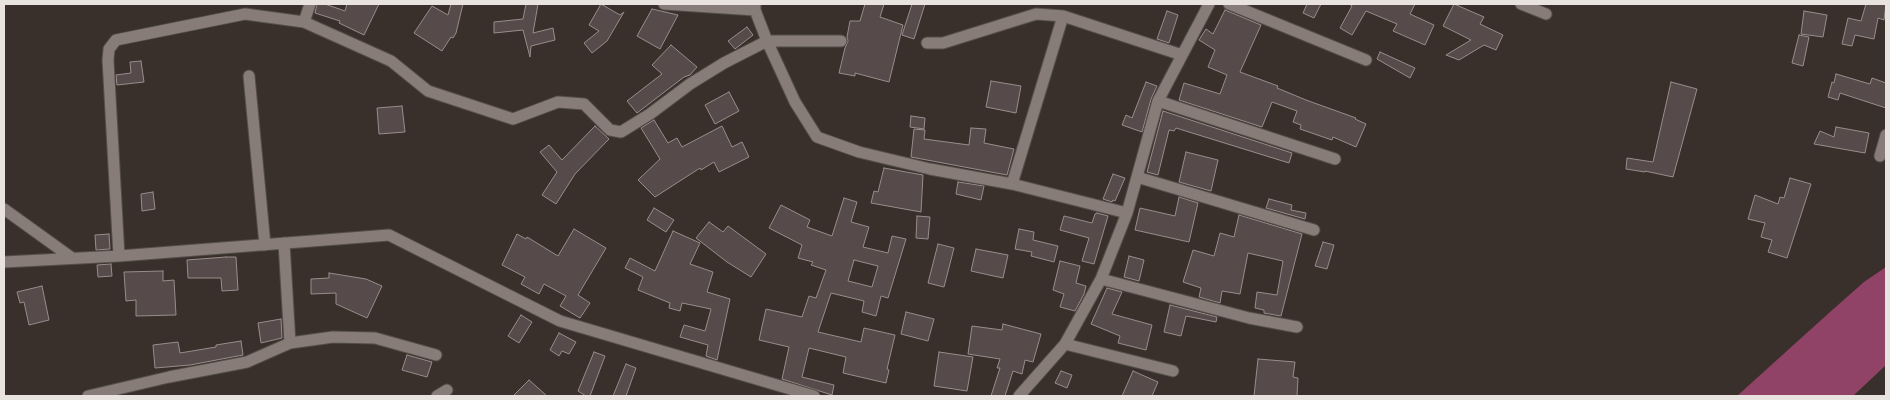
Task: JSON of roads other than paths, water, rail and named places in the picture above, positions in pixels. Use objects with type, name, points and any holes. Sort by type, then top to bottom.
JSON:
[{"type":"street","points":[[304,22],[310,4]]},
{"type":"street","points":[[664,4],[755,7],[767,41],[795,102],[817,137],[858,152],[930,169],[1012,184],[1127,213]]},
{"type":"street","points":[[1019,396],[1065,344],[1102,279],[1127,213],[1158,101],[1209,4]]},
{"type":"street","points":[[1229,4],[1366,60]]},
{"type":"street","points":[[1522,4],[1546,14]]},
{"type":"street","points":[[119,256],[111,139],[109,49],[116,40],[245,14],[304,22],[392,61],[428,91],[513,119],[558,102],[584,104],[610,130],[621,132],[650,114],[690,84],[724,63],[767,41],[841,41]]},
{"type":"street","points":[[927,43],[943,43],[1036,14],[1064,16],[1182,55]]},
{"type":"street","points":[[1012,184],[1064,16]]},
{"type":"street","points":[[249,76],[265,245]]},
{"type":"street","points":[[1158,101],[1334,159]]},
{"type":"street","points":[[1880,156],[1886,134]]},
{"type":"street","points":[[1137,178],[1314,230]]},
{"type":"street","points":[[4,208],[72,258]]},
{"type":"street","points":[[4,262],[119,256],[389,235],[560,321],[814,396]]},
{"type":"street","points":[[284,243],[290,343]]},
{"type":"street","points":[[1102,279],[1248,318],[1297,327]]},
{"type":"street","points":[[88,396],[169,377],[247,362],[290,343],[333,337],[375,338],[436,355]]},
{"type":"street","points":[[1065,344],[1173,371]]},
{"type":"street","points":[[437,396],[447,390]]}]
